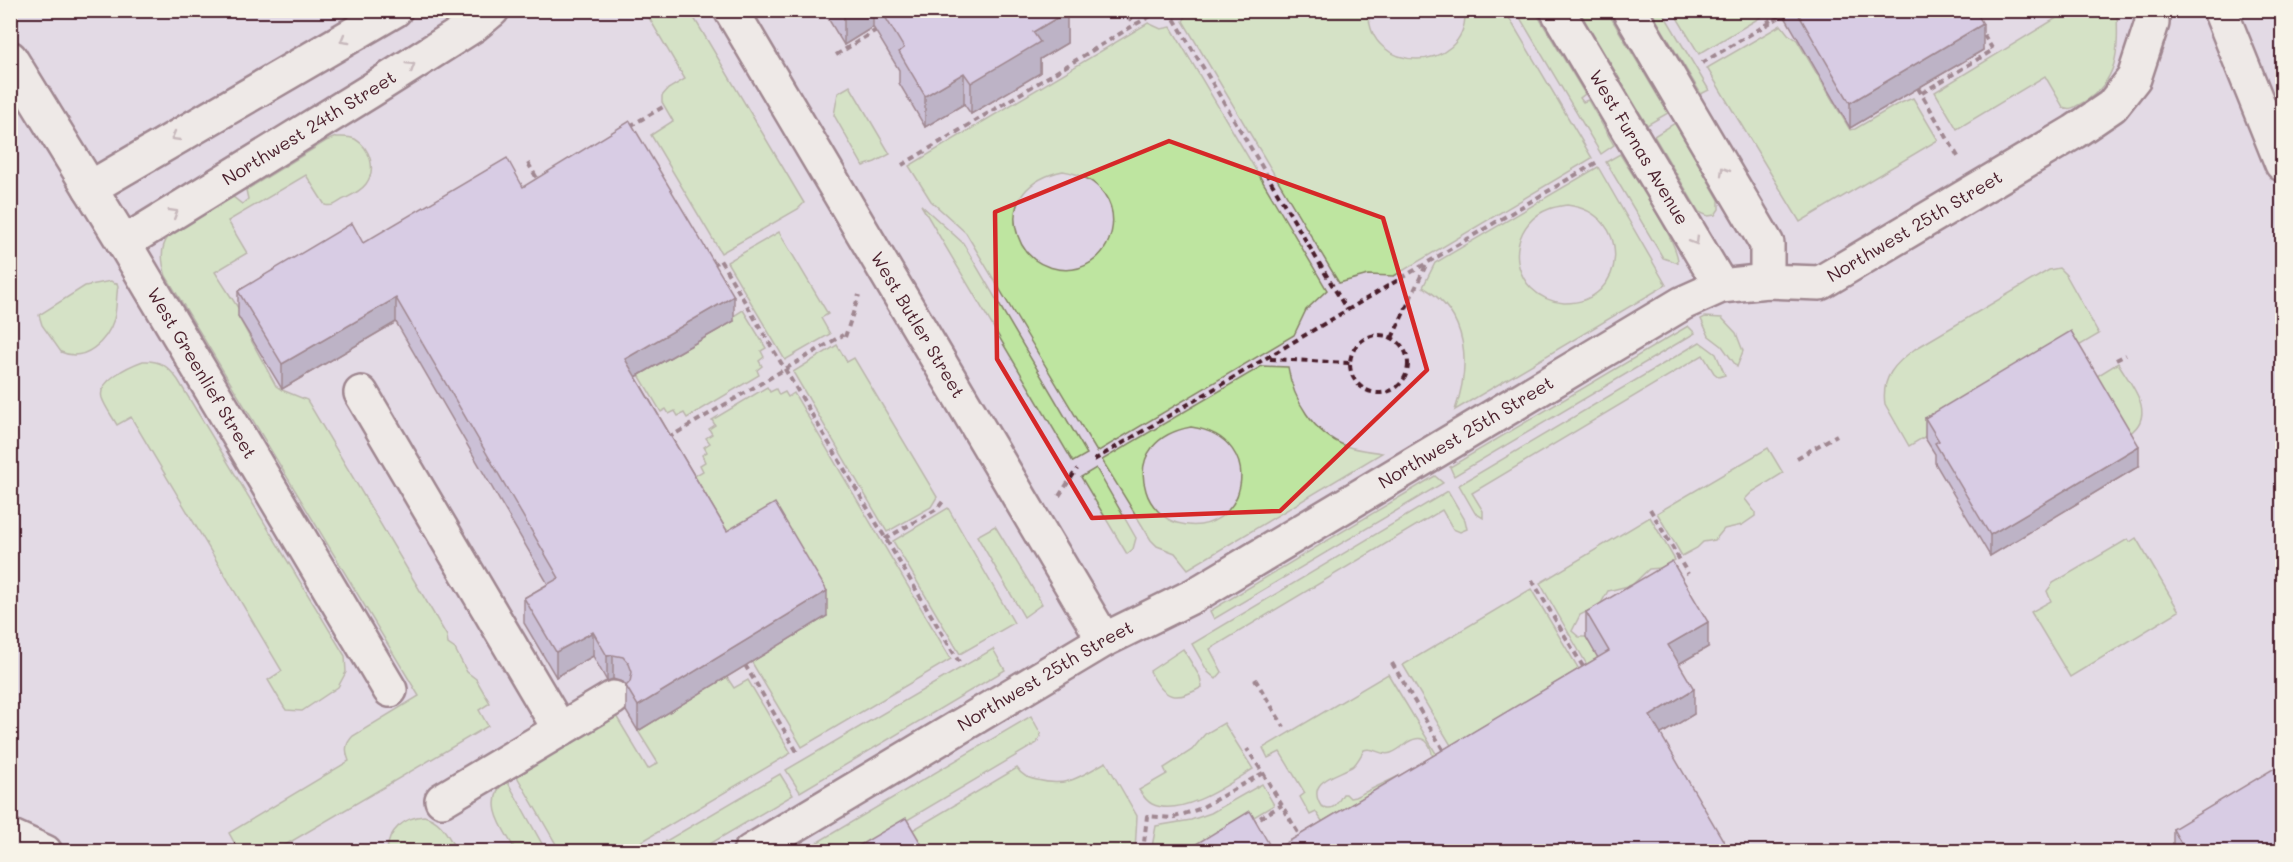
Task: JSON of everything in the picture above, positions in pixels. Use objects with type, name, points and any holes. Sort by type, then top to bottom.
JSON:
[{"type":"lane","points":[[90,188],[395,10]]},
{"type":"lane","name":"Northwest 24th Street","points":[[123,243],[360,98],[474,25],[492,10]]},
{"type":"lane","name":"West Butler Street","points":[[730,10],[1104,640]]},
{"type":"lane","name":"West Furnas Avenue","points":[[1557,10],[1721,286]]},
{"type":"lane","points":[[1629,10],[1767,244],[1767,281]]},
{"type":"lane","points":[[2220,10],[2283,164]]},
{"type":"lane","name":"Northwest 25th Street","points":[[750,852],[1104,640],[1195,595],[1683,303],[1721,286],[1767,281],[1820,283],[2074,132],[2112,106],[2134,78],[2152,17]]},
{"type":"lane","name":"West Greenlief Street","points":[[10,58],[390,690]]},
{"type":"lane","points":[[362,393],[560,730]]},
{"type":"lane","points":[[442,800],[613,698]]},
{"type":"lane","points":[[10,836],[45,852]]},
{"type":"path","points":[[1119,10],[1136,24]]},
{"type":"path","points":[[902,165],[1152,13],[1162,10]]},
{"type":"path","points":[[1169,10],[1347,310]]},
{"type":"path","points":[[1763,10],[1770,23]]},
{"type":"path","points":[[1699,65],[1783,15]]},
{"type":"path","points":[[1922,93],[1993,50],[1976,20]]},
{"type":"path","points":[[836,55],[884,26]]},
{"type":"path","points":[[1974,34],[1981,30]]},
{"type":"path","points":[[1918,88],[1950,144]]},
{"type":"path","points":[[628,128],[663,107]]},
{"type":"path","points":[[1094,460],[1599,161]]},
{"type":"path","points":[[528,163],[539,181]]},
{"type":"path","points":[[531,186],[549,175]]},
{"type":"path","points":[[705,272],[720,260],[958,662]]},
{"type":"path","points":[[1392,338],[1426,263]]},
{"type":"path","points":[[660,443],[844,336],[859,294]]},
{"type":"path","points":[[1373,336],[1392,338],[1404,350],[1408,367],[1401,383],[1394,389],[1377,393],[1361,387],[1351,372],[1350,363],[1356,346],[1364,339],[1373,336]]},
{"type":"path","points":[[2116,360],[2126,355]]},
{"type":"path","points":[[1268,359],[1350,363]]},
{"type":"path","points":[[661,429],[667,439]]},
{"type":"path","points":[[1797,458],[1837,435]]},
{"type":"path","points":[[1059,497],[1077,469]]},
{"type":"path","points":[[885,539],[937,509],[944,500]]},
{"type":"path","points":[[1650,509],[1688,574]]},
{"type":"path","points":[[1532,580],[1589,676]]},
{"type":"path","points":[[1392,663],[1449,760]]},
{"type":"path","points":[[745,665],[799,755]]},
{"type":"path","points":[[1255,679],[1284,727]]},
{"type":"path","points":[[1247,750],[1306,846]]},
{"type":"path","points":[[1143,852],[1147,816],[1172,818],[1199,809],[1263,773]]},
{"type":"path","points":[[1242,828],[1282,805]]},
{"type":"highlighted area","points":[[1169,141],[1383,218],[1427,370],[1280,511],[1092,518],[997,359],[995,212]]},
{"type":"shaded area","points":[[11,11],[2282,11],[2282,851],[11,851]]},
{"type":"green space","points":[[1190,10],[1369,11],[1372,32],[1383,47],[1399,56],[1417,59],[1435,56],[1451,47],[1462,32],[1465,11],[1505,11],[1592,158],[1394,276],[1368,275],[1339,283],[1183,21]]},
{"type":"green space","points":[[645,11],[690,11],[804,203],[798,209],[721,253],[651,135],[673,121],[662,102],[662,96],[668,89],[685,79]]},
{"type":"green space","points":[[1516,11],[1535,11],[1585,94],[1580,98],[1583,102],[1588,100],[1614,145],[1601,154]]},
{"type":"green space","points":[[1579,11],[1607,11],[1668,113],[1647,125]]},
{"type":"green space","points":[[1651,11],[1662,11],[1709,90],[1701,94]]},
{"type":"green space","points":[[1673,11],[1757,11],[1761,17],[1699,54]]},
{"type":"green space","points":[[2068,11],[2117,11],[2114,62],[2111,73],[2096,93],[2076,106],[2063,107],[2045,76],[1957,129],[1935,92]]},
{"type":"green space","points":[[1148,23],[1161,29],[1171,27],[1327,290],[1306,310],[1294,335],[1097,452],[966,233],[931,201],[909,166]],"holes":[[[1063,171],[1088,180],[1104,194],[1112,212],[1111,231],[1104,249],[1091,262],[1072,269],[1049,267],[1039,262],[1030,255],[1018,236],[1015,223],[1018,202],[1031,185],[1051,174]]]},
{"type":"green space","points":[[1781,25],[1797,40],[1850,130],[1913,98],[1938,140],[1800,222],[1707,68]]},
{"type":"green space","points":[[850,86],[890,154],[863,166],[834,115],[838,93]]},
{"type":"green space","points":[[1675,123],[1719,200],[1719,209],[1715,215],[1708,216],[1699,212],[1654,136]]},
{"type":"green space","points":[[336,137],[355,139],[368,153],[371,172],[364,187],[336,204],[327,206],[306,175],[228,221],[247,253],[215,272],[242,314],[238,316],[276,386],[307,400],[447,636],[448,644],[455,649],[467,672],[476,679],[490,703],[479,710],[488,726],[275,851],[239,851],[229,833],[349,761],[346,748],[353,736],[419,696],[166,276],[163,261],[164,245],[173,232],[233,197],[242,204],[248,199],[246,190]]},
{"type":"green space","points":[[1620,154],[1664,225],[1678,263],[1663,258],[1606,162]]},
{"type":"green space","points":[[1598,167],[1666,285],[1455,410],[1463,376],[1462,342],[1458,326],[1450,311],[1423,287],[1435,263]],"holes":[[[1567,205],[1589,212],[1604,224],[1612,240],[1615,257],[1611,275],[1601,289],[1585,299],[1564,303],[1542,296],[1531,288],[1519,267],[1517,255],[1522,233],[1538,215],[1551,208]]]},
{"type":"green space","points":[[921,205],[963,243],[1087,454],[1073,462]]},
{"type":"green space","points":[[779,232],[828,314],[821,318],[830,334],[785,360],[727,262]]},
{"type":"green space","points":[[2059,268],[2066,275],[2099,334],[1909,446],[1885,404],[1884,395],[1887,379],[1901,360],[1915,349],[2049,270]]},
{"type":"green space","points":[[111,281],[117,283],[118,286],[116,311],[106,335],[94,348],[86,352],[70,355],[61,352],[42,325],[39,315],[85,286]]},
{"type":"green space","points":[[743,310],[766,348],[761,351],[764,357],[759,361],[762,366],[757,370],[759,375],[687,418],[684,413],[678,416],[675,411],[669,414],[666,409],[661,412],[639,375],[733,321],[732,317]]},
{"type":"green space","points":[[1705,317],[1722,318],[1736,333],[1743,351],[1737,367],[1722,346],[1709,336],[1701,319]]},
{"type":"green space","points":[[1688,326],[1695,333],[1454,476],[1450,467]]},
{"type":"green space","points":[[1700,342],[1716,354],[1725,375],[1719,377],[1714,373],[1703,355],[1472,493],[1483,511],[1483,518],[1475,513],[1459,485]]},
{"type":"green space","points":[[837,345],[847,362],[854,358],[937,497],[931,507],[887,532],[793,372]]},
{"type":"green space","points":[[143,361],[163,365],[178,380],[345,656],[346,672],[338,687],[302,711],[286,710],[268,680],[282,671],[131,417],[117,425],[103,401],[102,392],[109,380],[130,366]]},
{"type":"green space","points":[[2118,363],[2135,390],[2142,409],[2137,426],[2129,434],[2089,381]]},
{"type":"green space","points":[[1262,366],[1288,367],[1295,391],[1306,414],[1324,433],[1346,446],[1382,453],[1188,569],[1175,553],[1157,546],[1151,540],[1102,460]],"holes":[[[1191,427],[1216,435],[1232,449],[1240,467],[1240,486],[1233,504],[1220,518],[1201,525],[1177,523],[1162,515],[1148,496],[1143,478],[1144,467],[1152,448],[1168,434]]]},
{"type":"green space","points":[[767,387],[770,392],[776,389],[779,395],[785,392],[788,397],[794,393],[951,659],[802,747],[751,661],[727,555],[686,481],[703,471],[700,465],[705,462],[702,455],[707,452],[704,447],[710,443],[706,438],[712,434],[709,429],[715,425],[712,420]]},
{"type":"green space","points":[[1768,448],[1783,473],[1752,492],[1745,499],[1755,512],[1755,516],[1742,525],[1724,529],[1715,540],[1703,542],[1682,556],[1657,513]]},
{"type":"green space","points":[[1096,468],[1136,538],[1133,549],[1127,554],[1081,477]]},
{"type":"green space","points":[[1435,476],[1443,483],[1214,619],[1210,611]]},
{"type":"green space","points":[[1448,491],[1465,520],[1467,529],[1460,532],[1453,529],[1442,510],[1210,649],[1222,672],[1216,679],[1208,672],[1192,644]]},
{"type":"green space","points":[[948,508],[1014,623],[960,654],[893,541]]},
{"type":"green space","points":[[1650,517],[1675,560],[1661,568],[1649,569],[1632,585],[1608,591],[1600,605],[1580,615],[1572,631],[1579,637],[1586,637],[1601,663],[1590,670],[1540,583]]},
{"type":"green space","points":[[995,526],[1042,604],[1024,617],[977,536]]},
{"type":"green space","points":[[2136,538],[2179,611],[2070,677],[2031,612],[2051,601],[2047,591],[2053,583],[2128,539],[2130,542]]},
{"type":"green space","points":[[1531,589],[1583,676],[1455,752],[1403,665]]},
{"type":"green space","points":[[993,649],[1005,670],[800,792],[786,770]]},
{"type":"green space","points":[[1183,649],[1200,677],[1202,687],[1185,695],[1172,696],[1160,688],[1150,671]]},
{"type":"green space","points":[[1388,674],[1440,760],[1433,764],[1432,752],[1428,743],[1420,739],[1408,742],[1387,754],[1371,749],[1364,750],[1353,766],[1320,784],[1317,797],[1321,806],[1333,807],[1343,794],[1350,798],[1355,797],[1403,774],[1326,827],[1316,812],[1310,815],[1300,797],[1305,793],[1280,752],[1268,758],[1263,748]]},
{"type":"green space","points":[[726,676],[734,688],[748,680],[791,753],[626,851],[560,851],[515,773],[615,714],[648,769],[658,763],[638,731]]},
{"type":"green space","points":[[1031,716],[1041,734],[1037,743],[855,851],[801,852]]},
{"type":"green space","points":[[1224,723],[1253,769],[1204,797],[1177,807],[1164,807],[1146,800],[1139,790],[1167,774],[1164,768],[1192,750],[1205,734]]},
{"type":"green space","points":[[1106,762],[1137,816],[1135,851],[917,851],[906,834],[1017,768],[1028,777],[1058,783],[1081,776]]},
{"type":"green space","points":[[780,774],[793,795],[698,851],[649,851]]},
{"type":"green space","points":[[506,779],[546,851],[516,851],[501,825],[495,807],[499,788]]},
{"type":"green space","points":[[1262,784],[1274,805],[1197,851],[1151,852],[1156,826],[1191,820],[1211,813]]},
{"type":"green space","points":[[424,816],[440,825],[457,851],[420,851],[419,849],[387,851],[390,837],[398,826],[410,819]]},
{"type":"building","points":[[881,10],[1066,10],[1067,12],[1033,32],[1040,42],[971,83],[964,73],[925,96],[899,52],[904,48]]},
{"type":"building","points":[[1796,10],[1975,10],[1983,24],[1850,103]]},
{"type":"building","points":[[630,121],[734,296],[625,359],[727,531],[775,503],[827,591],[638,706],[626,686],[630,682],[632,672],[629,664],[623,657],[607,656],[593,632],[556,652],[524,598],[559,578],[396,298],[282,364],[238,291],[352,223],[363,243],[507,158],[523,187]]},
{"type":"building","points":[[2071,331],[2139,446],[1990,535],[1935,443],[1939,441],[1925,418]]},
{"type":"building","points":[[1672,561],[1708,622],[1668,645],[1694,689],[1650,716],[1730,852],[1183,852],[1250,811],[1273,851],[1609,651],[1586,612]]},
{"type":"building","points":[[2283,763],[2283,852],[2186,852],[2173,829]]},
{"type":"building","points":[[906,818],[926,852],[848,852]]}]
